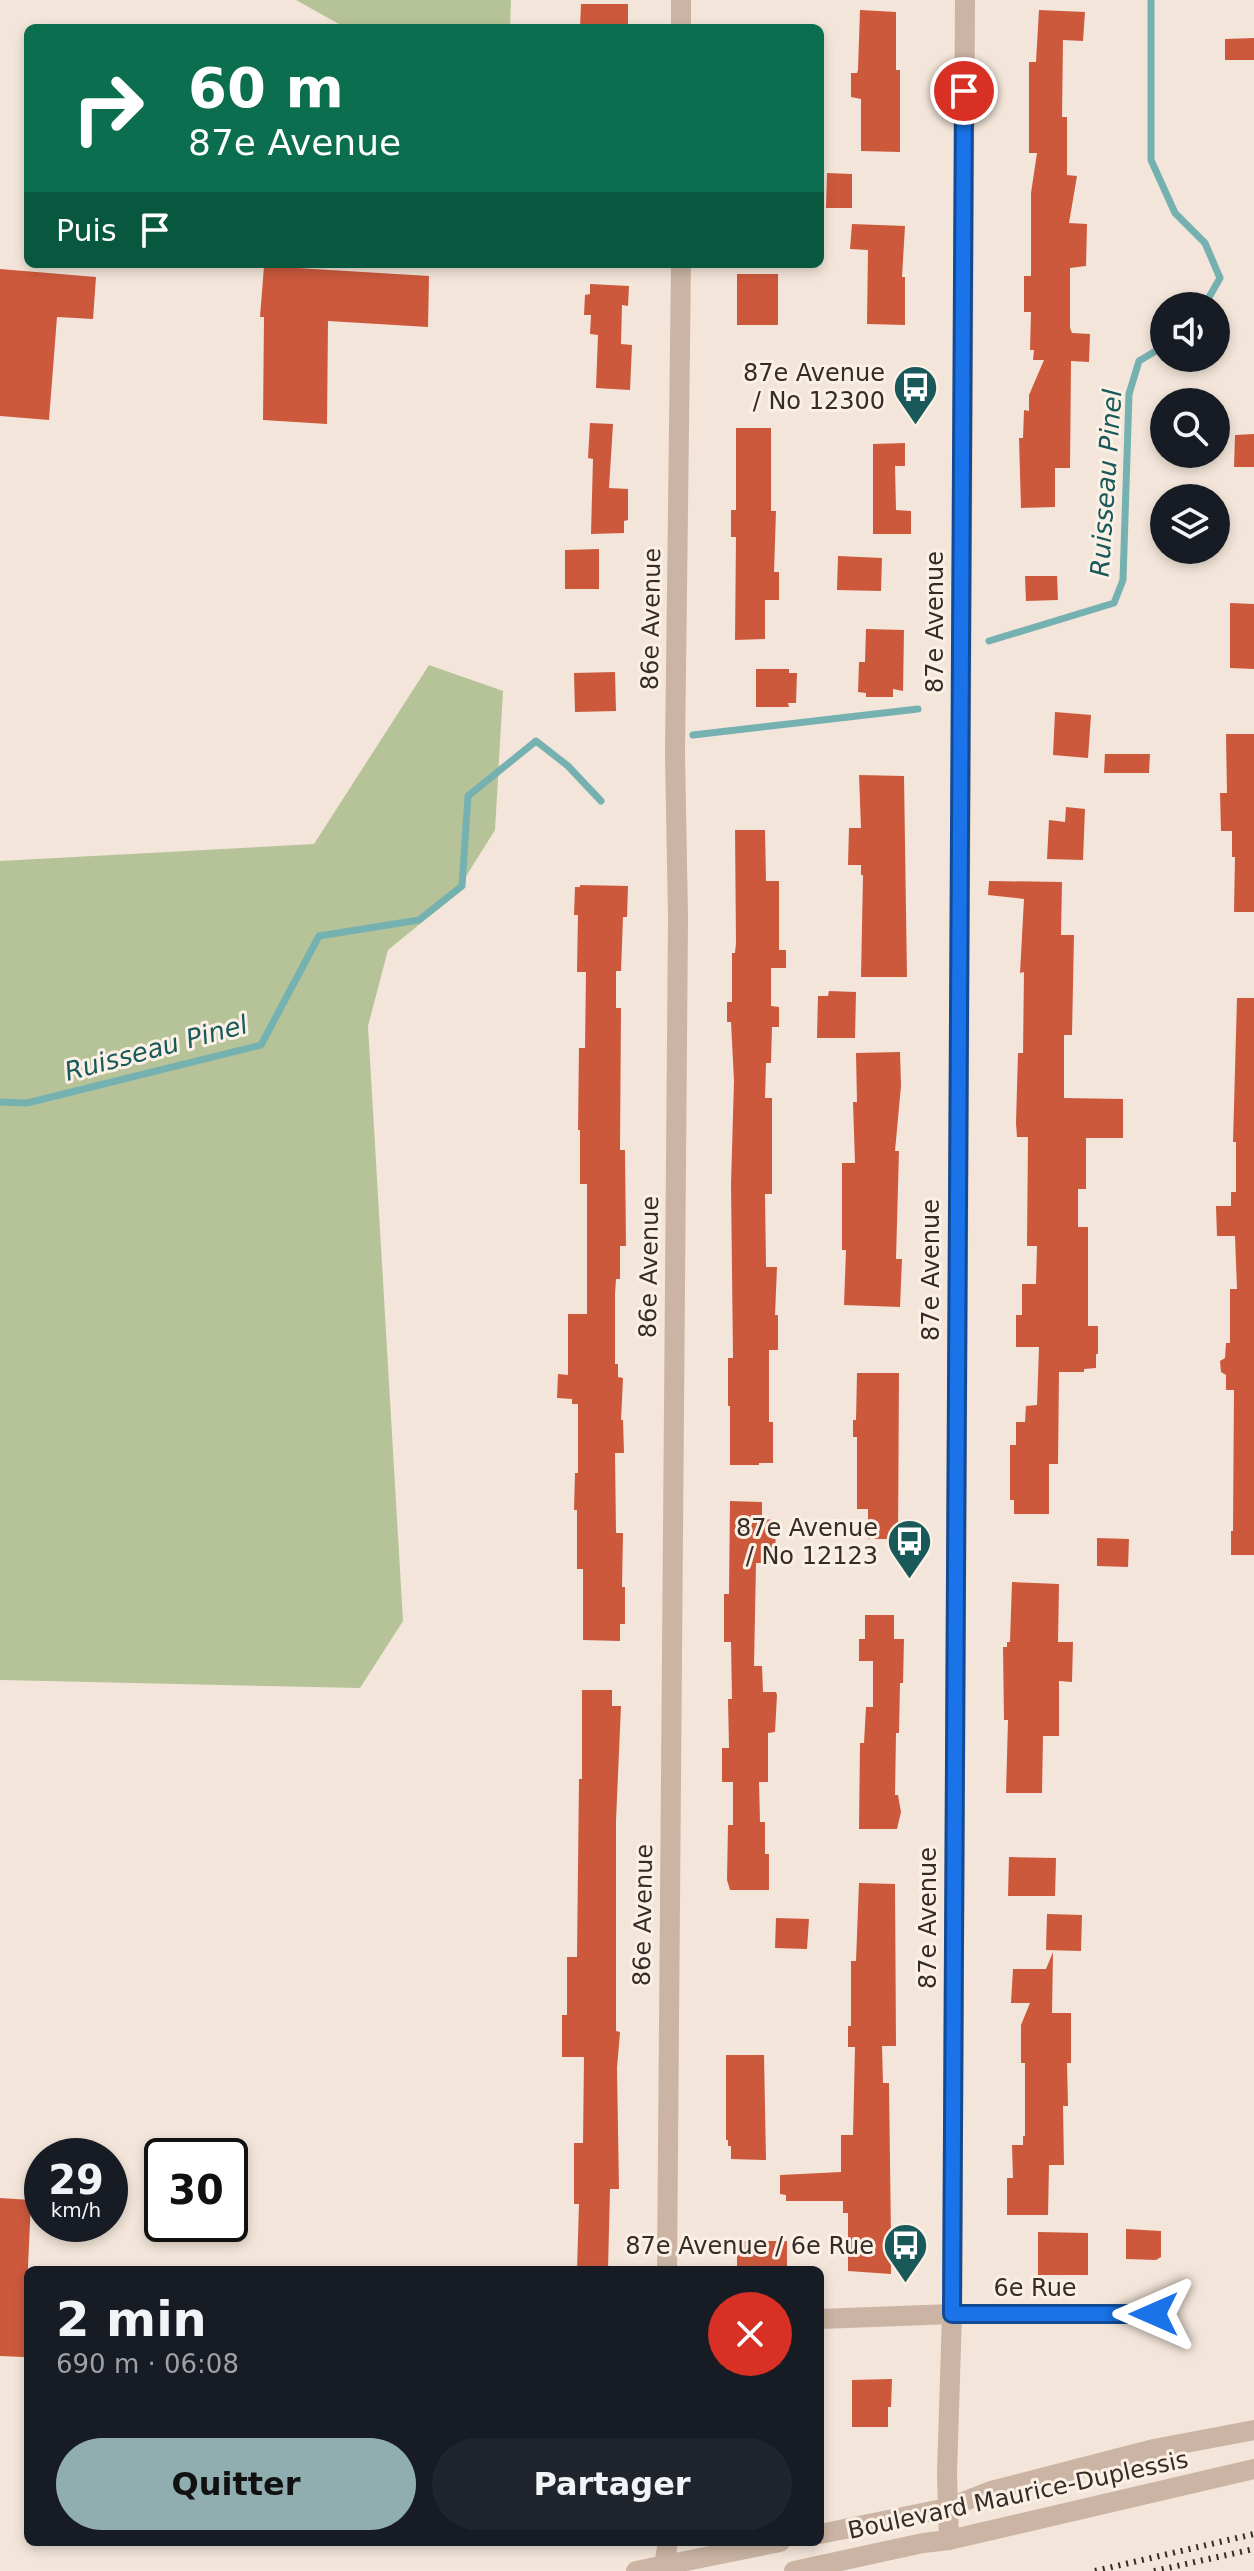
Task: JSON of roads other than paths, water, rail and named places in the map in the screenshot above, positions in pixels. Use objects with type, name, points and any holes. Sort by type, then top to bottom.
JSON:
[{"type":"street","points":[[681,0],[681,24]]},
{"type":"street","name":"87e Avenue","points":[[949,2540],[965,0]]},
{"type":"street","name":"86e Avenue","points":[[667,2266],[678,918],[675,753],[681,268]]},
{"type":"street","name":"6e Rue","points":[[824,2319],[952,2314],[1154,2314]]},
{"type":"street","name":"Boulevard Maurice-Duplessis","points":[[824,2533],[947,2508],[991,2491],[1154,2449],[1254,2430]]},
{"type":"street","name":"Boulevard Maurice-Duplessis","points":[[794,2571],[949,2540],[1254,2469]]},
{"type":"street","points":[[664,2565],[667,2546]]},
{"type":"street","points":[[636,2571],[760,2546]]},
{"type":"waterway","name":"Ruisseau Pinel","points":[[1151,0],[1151,160],[1175,213],[1205,243],[1220,278],[1212,292]]},
{"type":"waterway","name":"Ruisseau Pinel","points":[[989,641],[1114,603],[1123,580],[1129,394],[1139,361],[1150,354]]},
{"type":"waterway","name":"Ruisseau Pinel","points":[[693,735],[918,709]]},
{"type":"waterway","name":"Ruisseau Pinel","points":[[0,1102],[27,1103],[261,1045],[319,936],[419,920],[462,886],[468,796],[536,741],[568,766],[601,801]]},
{"type":"railway","points":[[1095,2571],[1254,2534]]},
{"type":"railway","points":[[1154,2571],[1254,2549]]},
{"type":"place","name":"87e Avenue / No 12300","points":[[916,426]]},
{"type":"place","name":"87e Avenue / No 12123","points":[[909,1581]]},
{"type":"place","name":"87e Avenue / 6e Rue","points":[[905,2285]]}]
